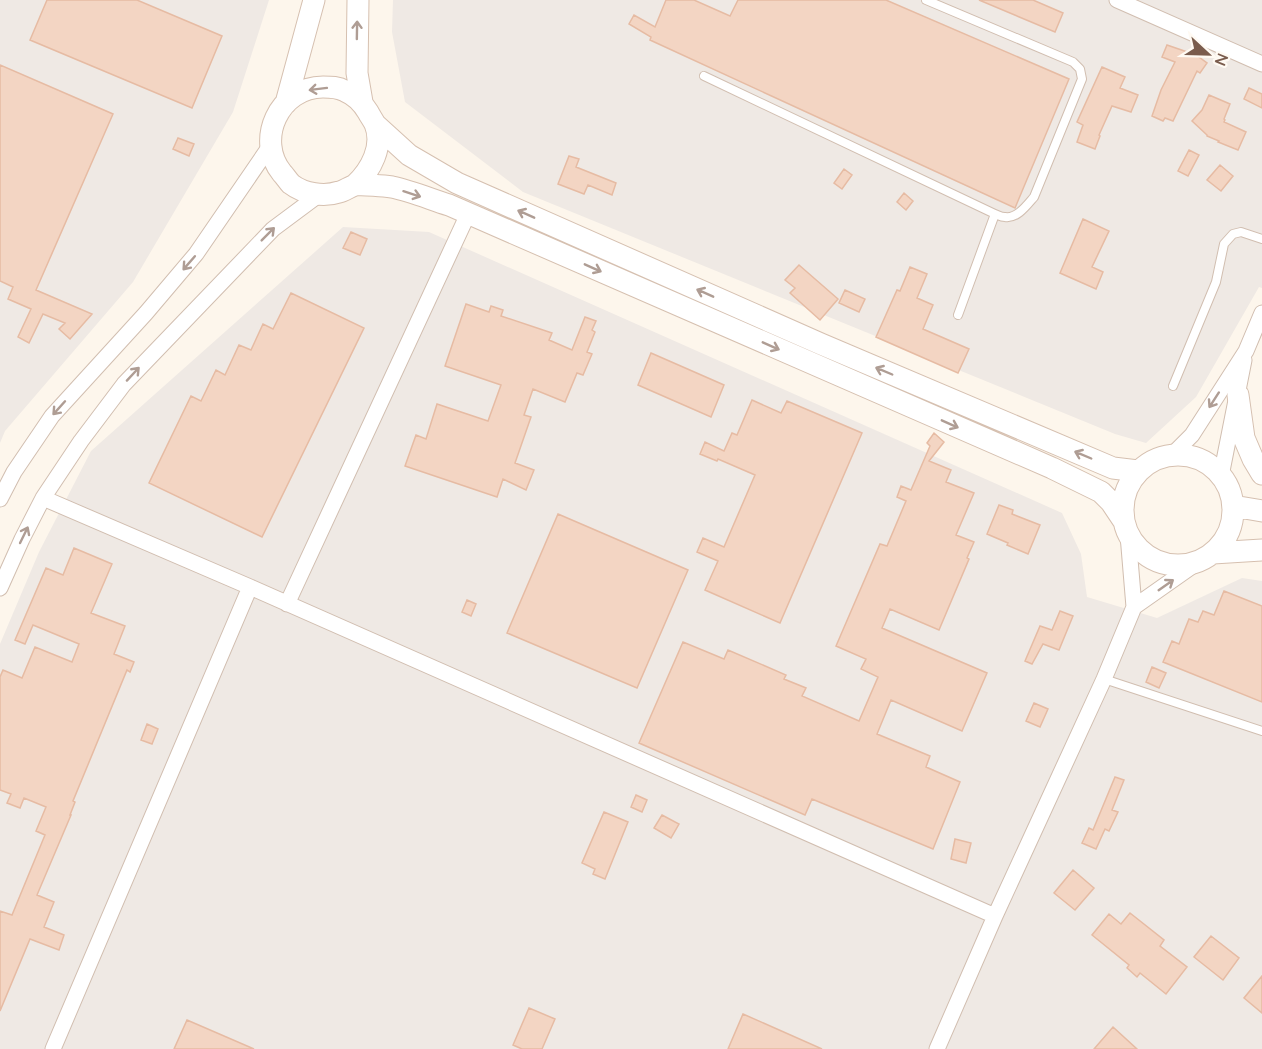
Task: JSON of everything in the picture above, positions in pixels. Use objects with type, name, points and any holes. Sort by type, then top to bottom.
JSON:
[{"type":"street","points":[[286,103],[314,0]]},
{"type":"street","points":[[358,0],[357,73],[362,102],[376,125],[409,154],[457,183],[821,344],[1113,468],[1138,471]]},
{"type":"street","points":[[1117,0],[1262,64]]},
{"type":"street","points":[[362,102],[346,91],[335,87],[313,87],[291,98],[278,112],[273,123],[270,146],[275,165],[291,183],[308,192],[338,193],[355,185],[364,176],[375,158],[378,140],[376,125]]},
{"type":"street","points":[[0,499],[14,472],[52,416],[146,313],[196,254],[270,146]]},
{"type":"street","points":[[355,185],[392,187],[449,205],[1052,468],[1101,492],[1111,502],[1138,549],[1150,559],[1166,565],[1182,566],[1205,557],[1262,550]]},
{"type":"street","points":[[0,588],[43,498],[81,441],[124,384],[273,229],[320,194]]},
{"type":"street","points":[[287,604],[468,214]]},
{"type":"street","points":[[1172,455],[1192,435],[1246,351],[1262,313]]},
{"type":"street","points":[[1221,476],[1246,351]]},
{"type":"street","points":[[1238,394],[1244,438],[1262,474]]},
{"type":"street","points":[[937,1049],[995,916],[1104,679],[1134,607],[1123,503],[1128,486],[1138,471],[1154,460],[1172,455],[1191,456],[1209,464],[1221,476],[1229,490],[1233,507],[1231,524],[1224,540],[1205,557],[1134,607]]},
{"type":"street","points":[[43,498],[995,916]]},
{"type":"street","points":[[1233,507],[1262,511]]},
{"type":"street","points":[[54,1049],[250,587]]},
{"type":"lane","points":[[704,76],[995,214],[1006,218],[1014,215],[1034,197],[1082,79],[1080,69],[1073,62],[929,1]]},
{"type":"lane","points":[[958,315],[995,214]]},
{"type":"lane","points":[[1173,386],[1216,282],[1224,244],[1233,234],[1241,232],[1262,239]]},
{"type":"lane","points":[[1104,679],[1262,731]]},
{"type":"shaded area","points":[[0,0],[269,0],[233,112],[133,282],[5,431],[0,443]]},
{"type":"shaded area","points":[[393,0],[1262,0],[1262,288],[1259,287],[1196,397],[1146,443],[1115,434],[523,192],[405,102],[392,32]]},
{"type":"shaded area","points":[[343,227],[429,232],[1062,513],[1081,554],[1087,597],[1157,618],[1242,578],[1262,581],[1262,1049],[0,1049],[0,644],[39,552],[91,451]]},
{"type":"building","points":[[47,0],[137,0],[222,36],[192,108],[30,40]]},
{"type":"building","points":[[666,0],[694,0],[730,16],[738,0],[886,0],[1069,79],[1015,208],[650,40],[651,37],[629,24],[634,15],[655,27]]},
{"type":"building","points":[[979,0],[1033,0],[1063,13],[1055,32]]},
{"type":"building","points":[[1167,45],[1196,55],[1207,63],[1200,73],[1197,71],[1173,121],[1165,118],[1163,121],[1152,116],[1161,90],[1175,62],[1162,57]]},
{"type":"building","points":[[0,65],[113,114],[36,290],[92,314],[70,339],[59,329],[65,323],[43,314],[29,343],[18,337],[31,309],[8,299],[13,287],[0,281]]},
{"type":"building","points":[[1102,67],[1125,77],[1120,88],[1138,95],[1131,112],[1112,106],[1095,149],[1077,142],[1083,125],[1077,122]]},
{"type":"building","points":[[1249,88],[1262,94],[1262,108],[1244,99]]},
{"type":"building","points":[[1209,95],[1230,104],[1224,122],[1246,132],[1238,150],[1207,136],[1192,121],[1202,110]]},
{"type":"building","points":[[178,138],[194,144],[189,156],[173,149]]},
{"type":"building","points":[[1189,150],[1199,155],[1188,176],[1178,171]]},
{"type":"building","points":[[569,156],[579,159],[576,167],[616,183],[612,195],[588,185],[584,194],[558,184]]},
{"type":"building","points":[[1220,165],[1233,176],[1221,191],[1207,180]]},
{"type":"building","points":[[844,169],[852,175],[842,189],[834,183]]},
{"type":"building","points":[[904,193],[913,201],[906,210],[897,202]]},
{"type":"building","points":[[1083,219],[1109,231],[1092,267],[1103,272],[1096,289],[1060,273]]},
{"type":"building","points":[[351,232],[367,239],[360,255],[343,248]]},
{"type":"building","points":[[799,265],[838,299],[820,320],[790,293],[795,288],[785,280]]},
{"type":"building","points":[[910,267],[927,274],[917,298],[933,305],[923,329],[969,349],[958,373],[876,337]]},
{"type":"building","points":[[845,290],[865,299],[859,312],[839,303]]},
{"type":"building","points":[[291,293],[364,328],[262,537],[149,483],[191,396],[201,401],[216,370],[225,375],[239,345],[251,350],[263,324],[273,329]]},
{"type":"building","points":[[466,304],[489,312],[491,306],[503,310],[501,316],[552,333],[549,340],[572,350],[585,317],[596,321],[592,330],[595,332],[587,352],[592,354],[583,375],[577,373],[565,402],[533,389],[524,415],[531,417],[515,463],[534,470],[526,490],[503,479],[497,497],[405,466],[416,435],[426,439],[437,404],[488,421],[501,385],[445,366]]},
{"type":"building","points":[[651,353],[724,385],[711,417],[638,385]]},
{"type":"building","points":[[752,400],[781,413],[787,401],[862,433],[780,623],[705,590],[718,561],[697,552],[703,538],[724,547],[755,475],[700,454],[705,442],[724,451],[732,433],[737,435]]},
{"type":"building","points":[[934,433],[944,442],[929,461],[951,470],[946,482],[974,493],[956,535],[974,542],[939,630],[890,609],[882,628],[987,673],[962,731],[891,700],[877,734],[930,756],[926,767],[960,782],[933,849],[812,799],[805,815],[639,743],[683,642],[724,659],[728,650],[786,675],[784,679],[806,688],[802,696],[859,721],[878,677],[861,669],[866,659],[836,646],[880,544],[887,546],[906,501],[897,497],[901,486],[911,490],[930,446],[927,443]]},
{"type":"building","points":[[999,505],[1013,510],[1012,514],[1040,525],[1028,554],[987,534]]},
{"type":"building","points":[[558,514],[688,570],[637,688],[507,633]]},
{"type":"building","points":[[74,548],[112,564],[91,613],[125,626],[114,654],[134,662],[130,672],[127,670],[73,801],[75,802],[71,815],[37,895],[54,902],[44,927],[64,935],[59,950],[30,939],[0,1011],[0,911],[12,915],[45,835],[36,831],[46,807],[24,798],[20,808],[7,803],[11,794],[0,790],[0,677],[3,670],[22,678],[35,647],[72,662],[79,644],[33,625],[25,644],[15,640],[46,568],[63,575]]},
{"type":"building","points":[[1224,591],[1262,606],[1262,702],[1163,662],[1172,641],[1179,644],[1189,619],[1198,622],[1203,611],[1214,615]]},
{"type":"building","points":[[467,600],[476,604],[471,616],[462,612]]},
{"type":"building","points":[[1060,611],[1073,616],[1059,650],[1043,644],[1032,664],[1025,661],[1040,626],[1052,630]]},
{"type":"building","points":[[1152,667],[1166,673],[1159,688],[1146,682]]},
{"type":"building","points":[[1034,703],[1048,709],[1040,727],[1026,721]]},
{"type":"building","points":[[147,724],[158,729],[152,744],[141,740]]},
{"type":"building","points":[[1115,777],[1124,780],[1112,810],[1118,812],[1109,831],[1105,829],[1096,849],[1082,843],[1089,828],[1093,830]]},
{"type":"building","points":[[636,795],[647,800],[642,812],[631,807]]},
{"type":"building","points":[[604,812],[628,822],[605,879],[593,874],[595,869],[582,863]]},
{"type":"building","points":[[662,815],[679,824],[671,838],[654,828]]},
{"type":"building","points":[[955,839],[971,843],[966,863],[951,859]]},
{"type":"building","points":[[1073,870],[1094,888],[1075,910],[1054,893]]},
{"type":"building","points":[[1130,913],[1164,940],[1160,946],[1187,967],[1166,994],[1140,973],[1137,977],[1127,968],[1129,965],[1092,935],[1109,914],[1121,924]]},
{"type":"building","points":[[1211,936],[1239,958],[1223,980],[1194,957]]},
{"type":"building","points":[[1262,976],[1262,1013],[1244,998]]},
{"type":"building","points":[[529,1008],[555,1019],[542,1049],[522,1049],[513,1045]]},
{"type":"building","points":[[743,1014],[822,1049],[728,1049]]},
{"type":"building","points":[[187,1020],[254,1049],[174,1049]]},
{"type":"building","points":[[1113,1027],[1137,1049],[1094,1049]]}]
